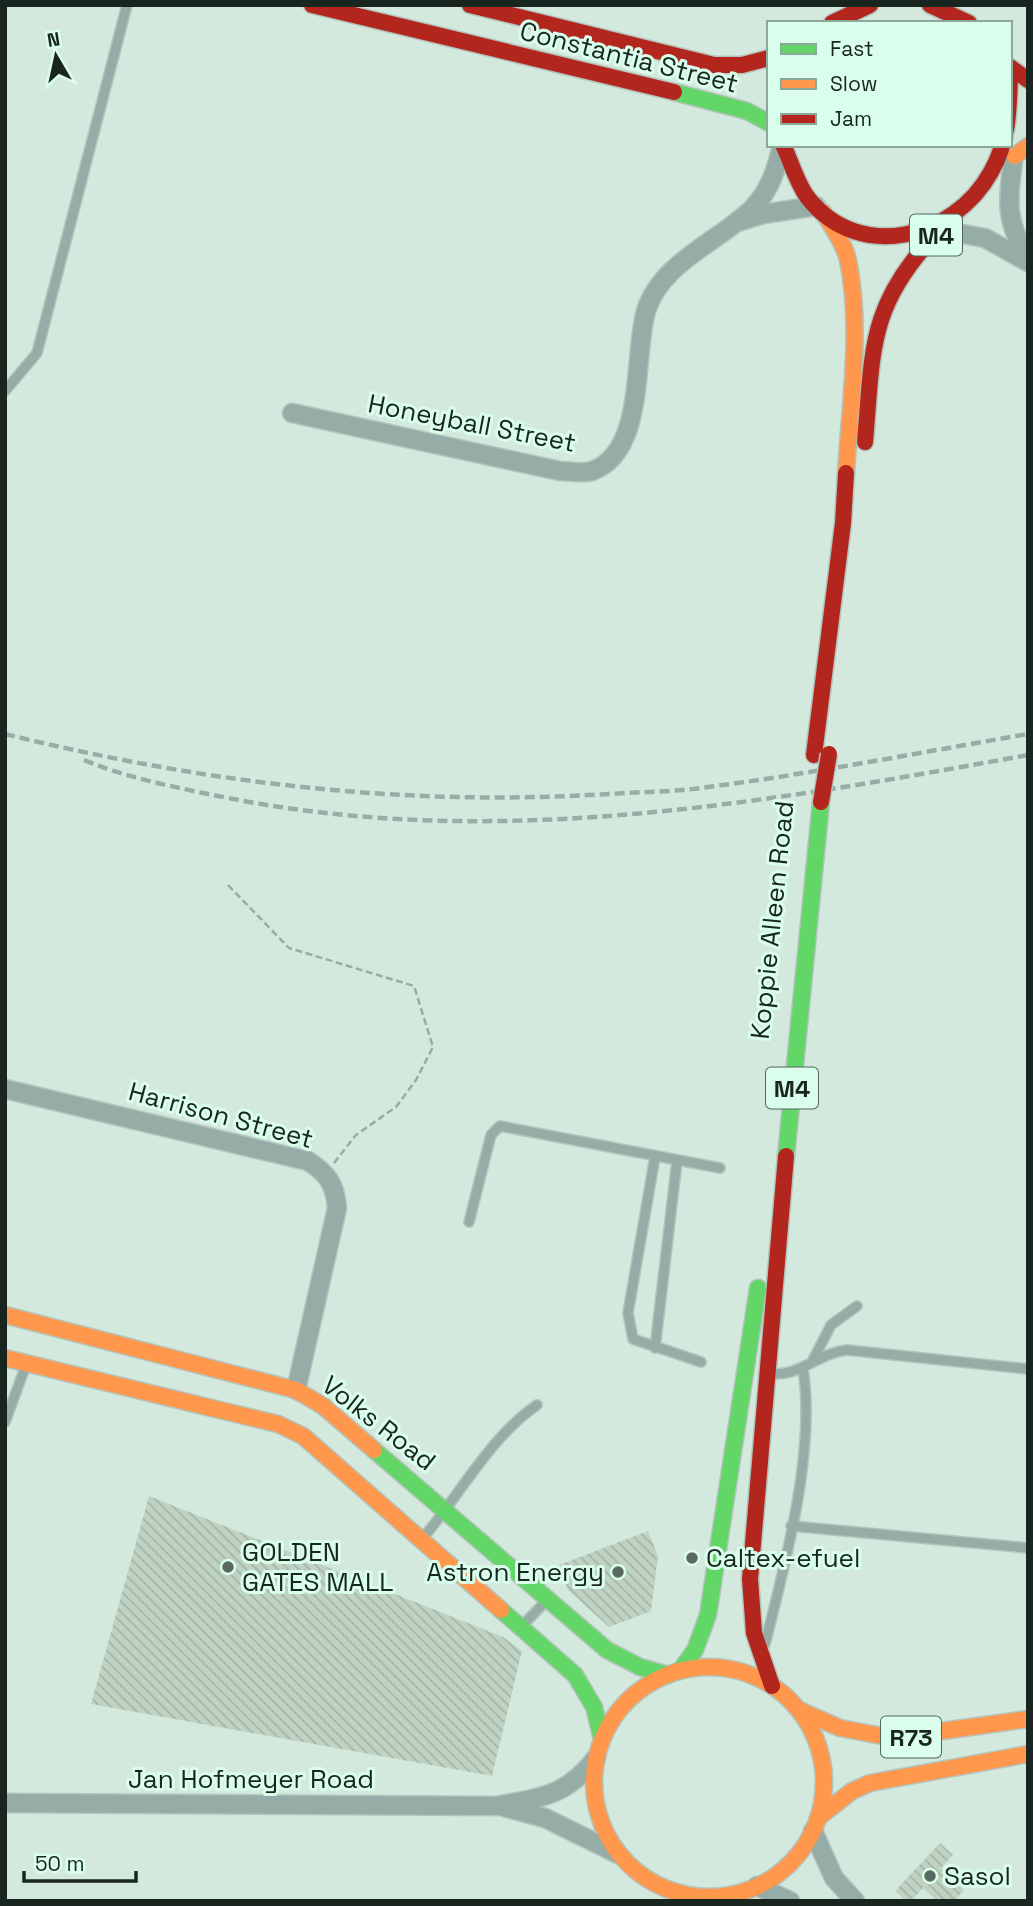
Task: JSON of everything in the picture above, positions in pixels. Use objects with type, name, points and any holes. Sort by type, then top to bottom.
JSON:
[{"type":"main road","name":"Constantia Street","points":[[312,5],[373,13],[592,54],[714,65],[742,65],[767,59]]},
{"type":"main road","name":"Constantia Street","points":[[470,5],[720,103],[747,111],[767,122]]},
{"type":"main road","points":[[835,21],[852,9],[870,5]]},
{"type":"main road","points":[[930,5],[965,21]]},
{"type":"main road","points":[[954,5],[967,21]]},
{"type":"main road","points":[[1012,68],[1028,80]]},
{"type":"main road","name":"M4","points":[[783,147],[794,177],[820,209],[852,230],[876,237],[902,240],[941,233],[965,221],[989,201],[1018,155],[1020,109],[1012,81]]},
{"type":"main road","name":"Koppie Alleen Road","points":[[820,209],[842,243],[848,260],[854,328],[843,523],[821,754]]},
{"type":"main road","name":"Koppie Alleen Road","points":[[674,1673],[695,1650],[708,1615],[727,1525],[744,1369],[756,1306],[821,754],[878,332],[890,292],[907,265],[941,233]]},
{"type":"main road","name":"Koppie Alleen Road","points":[[772,1686],[750,1612],[750,1527],[769,1374],[815,802]]},
{"type":"main road","name":"Volks Road","points":[[5,1315],[292,1389],[323,1406],[616,1655],[640,1667],[674,1673]]},
{"type":"main road","points":[[5,1358],[278,1424],[303,1436],[580,1681],[594,1707],[602,1739]]},
{"type":"main road","points":[[278,1424],[270,1417],[265,1402],[273,1392],[292,1389]]},
{"type":"main road","points":[[303,1436],[318,1432],[326,1418],[323,1406]]},
{"type":"main road","name":"M4","points":[[624,1860],[666,1889],[687,1895],[750,1892],[790,1864],[816,1824],[824,1780],[822,1761],[809,1726],[799,1710],[772,1686],[728,1669],[674,1673],[635,1694],[610,1722],[596,1758],[593,1778],[597,1808],[607,1837],[624,1860],[639,1889]]},
{"type":"main road","name":"R73","points":[[799,1710],[840,1728],[892,1738],[1028,1719]]},
{"type":"main road","points":[[840,1728],[855,1744],[863,1747],[932,1749]]},
{"type":"main road","name":"R73","points":[[816,1824],[852,1791],[870,1783],[955,1759],[1028,1754]]},
{"type":"street","name":"Honeyball Street","points":[[292,413],[560,471],[590,472],[611,461],[621,445],[633,410],[646,311],[655,293],[674,269],[735,224],[764,194],[772,179],[781,147]]},
{"type":"street","points":[[1018,155],[1010,219],[1014,235],[1028,260]]},
{"type":"street","name":"Honeyball Street","points":[[735,224],[763,214],[820,209]]},
{"type":"street","points":[[941,233],[985,238],[1028,260]]},
{"type":"street","name":"Harrison Street","points":[[5,1089],[308,1161],[326,1173],[336,1190],[337,1208],[292,1389]]},
{"type":"street","name":"Jan Hofmeyer Road","points":[[5,1803],[497,1806],[555,1794],[576,1781],[596,1758]]},
{"type":"street","name":"Jan Hofmeyer Road","points":[[497,1806],[545,1818],[624,1860]]},
{"type":"street","points":[[816,1824],[834,1878],[855,1901]]},
{"type":"street","points":[[750,1892],[790,1901]]},
{"type":"lane","points":[[5,391],[37,352],[127,5]]},
{"type":"lane","points":[[469,1222],[491,1135],[500,1126],[720,1168]]},
{"type":"lane","points":[[655,1157],[628,1313],[633,1339],[701,1362]]},
{"type":"lane","points":[[655,1348],[677,1161]]},
{"type":"lane","points":[[813,1360],[831,1325],[857,1306]]},
{"type":"lane","points":[[744,1369],[787,1376],[829,1352],[847,1350],[1028,1369]]},
{"type":"lane","points":[[5,1422],[27,1363]]},
{"type":"lane","points":[[762,1656],[791,1526],[808,1402],[803,1369]]},
{"type":"lane","points":[[421,1540],[447,1510],[499,1437],[517,1418],[537,1405]]},
{"type":"lane","points":[[791,1526],[1028,1548]]},
{"type":"lane","points":[[521,1628],[550,1598]]},
{"type":"path","points":[[228,885],[289,947],[414,986],[433,1047],[416,1080],[396,1107],[356,1135],[326,1173]]},
{"type":"building","name":"GOLDEN GATES MALL","points":[[149,1496],[503,1637],[522,1651],[492,1776],[91,1704]]},
{"type":"building","points":[[648,1531],[658,1556],[651,1611],[609,1627],[568,1590],[559,1565]]},
{"type":"building","points":[[940,1843],[953,1855],[941,1868],[964,1890],[954,1901],[937,1901],[923,1888],[911,1901],[906,1901],[895,1891]]},
{"type":"railway","points":[[5,734],[155,766],[230,778],[380,794],[456,797],[532,797],[693,789],[1028,734]]},
{"type":"railway","points":[[84,760],[119,773],[173,787],[329,813],[429,820],[529,820],[729,804],[1028,755]]},
{"type":"traffic: fast","points":[[674,92],[747,111],[767,122]]},
{"type":"traffic: fast","points":[[786,1156],[821,802]]},
{"type":"traffic: fast","points":[[680,1671],[695,1650],[708,1615],[758,1288]]},
{"type":"traffic: fast","points":[[374,1450],[607,1650],[640,1667],[668,1675]]},
{"type":"traffic: fast","points":[[501,1610],[575,1675],[594,1707],[602,1739]]},
{"type":"traffic: slow","points":[[1015,156],[1028,146]]},
{"type":"traffic: slow","points":[[823,212],[846,254],[852,286],[855,339],[846,473]]},
{"type":"traffic: slow","points":[[5,1315],[296,1390],[323,1406],[374,1450]]},
{"type":"traffic: slow","points":[[5,1358],[278,1424],[303,1436],[501,1610]]},
{"type":"traffic: slow","points":[[709,1667],[731,1669],[753,1676],[773,1686],[798,1709],[819,1749],[824,1782],[822,1804],[815,1826],[805,1846],[782,1871],[742,1892],[709,1897],[687,1895],[665,1888],[645,1878],[620,1855],[599,1815],[594,1782],[596,1760],[603,1738],[613,1718],[636,1693],[676,1672],[709,1667]]},
{"type":"traffic: slow","points":[[799,1710],[840,1728],[893,1738],[1028,1719]]},
{"type":"traffic: slow","points":[[819,1817],[852,1791],[870,1783],[1028,1754]]},
{"type":"traffic: jam","points":[[312,5],[674,92]]},
{"type":"traffic: jam","points":[[470,5],[714,65],[742,65],[767,59]]},
{"type":"traffic: jam","points":[[836,21],[870,5]]},
{"type":"traffic: jam","points":[[930,5],[965,21]]},
{"type":"traffic: jam","points":[[1012,68],[1028,80]]},
{"type":"traffic: jam","points":[[784,147],[804,192],[829,218],[853,231],[879,236],[905,234],[930,227],[954,213],[975,195],[991,172],[1002,147]]},
{"type":"traffic: jam","points":[[865,442],[873,355],[886,307],[897,284],[935,235]]},
{"type":"traffic: jam","points":[[814,755],[843,523],[846,473]]},
{"type":"traffic: jam","points":[[821,802],[829,754]]},
{"type":"traffic: jam","points":[[772,1686],[754,1633],[750,1579],[786,1156]]},
{"type":"place","name":"Caltex-efuel","points":[[692,1558]]},
{"type":"place","name":"GOLDEN GATES MALL","points":[[228,1567]]},
{"type":"place","name":"Astron Energy","points":[[618,1572]]},
{"type":"place","name":"Sasol","points":[[930,1876]]}]
